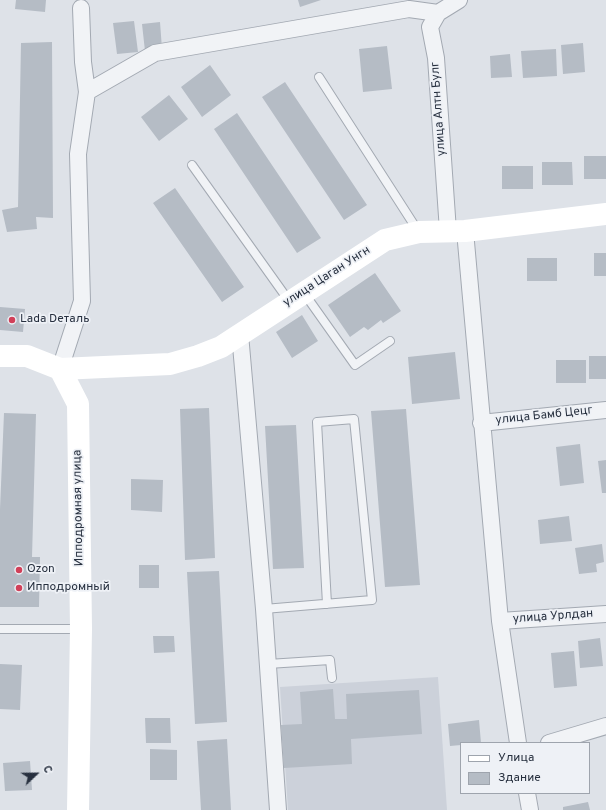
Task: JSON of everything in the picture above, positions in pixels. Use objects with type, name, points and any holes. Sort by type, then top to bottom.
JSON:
[{"type":"street","points":[[87,92],[155,53],[409,9],[438,13],[459,0]]},
{"type":"street","points":[[0,356],[27,356],[60,369],[82,301],[78,154],[87,92],[83,62],[81,8]]},
{"type":"street","name":"улица Алтн Булг","points":[[438,13],[430,27],[436,58],[456,231],[481,423],[500,621],[518,742]]},
{"type":"street","name":"улица Цаган Унгн","points":[[60,369],[170,364],[198,356],[221,347],[385,240],[419,232],[456,231],[606,214]]},
{"type":"street","points":[[240,334],[264,609],[278,810]]},
{"type":"street","name":"Ипподромная улица","points":[[60,369],[78,404],[81,629],[78,810]]},
{"type":"street","name":"улица Бамб Цецг","points":[[481,423],[606,410]]},
{"type":"street","name":"улица Урлдан","points":[[500,621],[606,614]]},
{"type":"street","points":[[552,742],[606,726]]},
{"type":"street","points":[[527,794],[530,810]]},
{"type":"lane","points":[[319,78],[419,232]]},
{"type":"lane","points":[[192,165],[296,297],[355,365],[390,342]]},
{"type":"lane","points":[[264,609],[327,604],[372,600],[354,419],[317,422],[327,604]]},
{"type":"lane","points":[[0,629],[81,629]]},
{"type":"lane","points":[[268,664],[330,660],[332,678]]},
{"type":"shaded area","points":[[438,677],[447,810],[288,810],[280,687]]},
{"type":"building","points":[[16,0],[46,0],[45,12],[15,9]]},
{"type":"building","points":[[298,0],[321,0],[300,7]]},
{"type":"building","points":[[134,21],[138,52],[117,54],[113,23]]},
{"type":"building","points":[[160,22],[162,49],[145,51],[142,24]]},
{"type":"building","points":[[52,42],[53,218],[36,217],[37,229],[7,232],[2,210],[18,207],[21,43]]},
{"type":"building","points":[[583,43],[585,72],[563,74],[561,45]]},
{"type":"building","points":[[387,46],[392,89],[363,92],[359,49]]},
{"type":"building","points":[[556,49],[557,76],[523,78],[521,51]]},
{"type":"building","points":[[510,54],[512,77],[491,78],[490,56]]},
{"type":"building","points":[[210,65],[231,95],[202,117],[181,87]]},
{"type":"building","points":[[285,82],[367,205],[344,220],[262,97]]},
{"type":"building","points":[[169,95],[188,119],[159,141],[141,117]]},
{"type":"building","points":[[237,113],[321,238],[297,253],[214,129]]},
{"type":"building","points":[[584,156],[606,156],[606,179],[584,179]]},
{"type":"building","points":[[542,162],[572,162],[573,185],[542,185]]},
{"type":"building","points":[[502,166],[533,166],[533,189],[502,189]]},
{"type":"building","points":[[175,188],[244,287],[222,302],[153,203]]},
{"type":"building","points":[[594,253],[606,253],[606,276],[594,276]]},
{"type":"building","points":[[527,258],[557,258],[557,281],[527,281]]},
{"type":"building","points":[[375,273],[401,311],[383,323],[381,320],[368,330],[364,327],[350,337],[328,305]]},
{"type":"building","name":"Lada Dеталь","points":[[0,307],[25,309],[23,332],[0,330]]},
{"type":"building","points":[[302,315],[318,341],[292,358],[276,332]]},
{"type":"building","points":[[455,352],[460,399],[412,404],[408,357]]},
{"type":"building","points":[[589,356],[606,356],[606,379],[589,379]]},
{"type":"building","points":[[556,360],[586,360],[586,383],[556,383]]},
{"type":"building","points":[[209,408],[215,558],[185,560],[180,409]]},
{"type":"building","points":[[406,409],[420,585],[385,587],[371,411]]},
{"type":"building","points":[[4,413],[36,414],[32,557],[40,557],[39,607],[0,607],[0,509]]},
{"type":"building","points":[[296,425],[304,568],[273,569],[265,426]]},
{"type":"building","points":[[580,444],[584,483],[560,486],[556,447]]},
{"type":"building","points":[[606,460],[606,493],[602,493],[598,461]]},
{"type":"building","points":[[131,479],[163,480],[162,512],[131,510]]},
{"type":"building","points":[[569,516],[572,541],[540,544],[538,520]]},
{"type":"building","points":[[602,544],[604,562],[596,564],[597,572],[579,574],[575,548]]},
{"type":"building","points":[[139,565],[159,565],[159,588],[139,588]]},
{"type":"building","points":[[219,571],[227,722],[195,724],[187,572]]},
{"type":"building","points":[[153,636],[174,636],[175,652],[154,653]]},
{"type":"building","points":[[600,638],[603,666],[580,668],[578,641]]},
{"type":"building","points":[[574,651],[577,686],[554,688],[551,653]]},
{"type":"building","points":[[0,664],[22,665],[20,710],[0,709]]},
{"type":"building","points":[[333,689],[335,719],[347,719],[346,694],[419,690],[422,734],[351,739],[352,764],[284,768],[281,725],[302,724],[300,692]]},
{"type":"building","points":[[145,718],[170,718],[171,743],[146,743]]},
{"type":"building","points":[[479,720],[481,742],[460,742],[460,745],[450,746],[448,724]]},
{"type":"building","points":[[227,739],[231,810],[201,810],[197,741]]},
{"type":"building","points":[[150,749],[177,750],[177,780],[150,780]]},
{"type":"building","points":[[30,761],[32,790],[5,791],[3,763]]},
{"type":"building","points":[[588,802],[590,810],[563,810],[563,807]]},
{"type":"place","name":"Lada Dеталь","points":[[12,320]]},
{"type":"place","name":"Ozon","points":[[19,570]]},
{"type":"place","name":"Ипподромный","points":[[19,588]]}]
